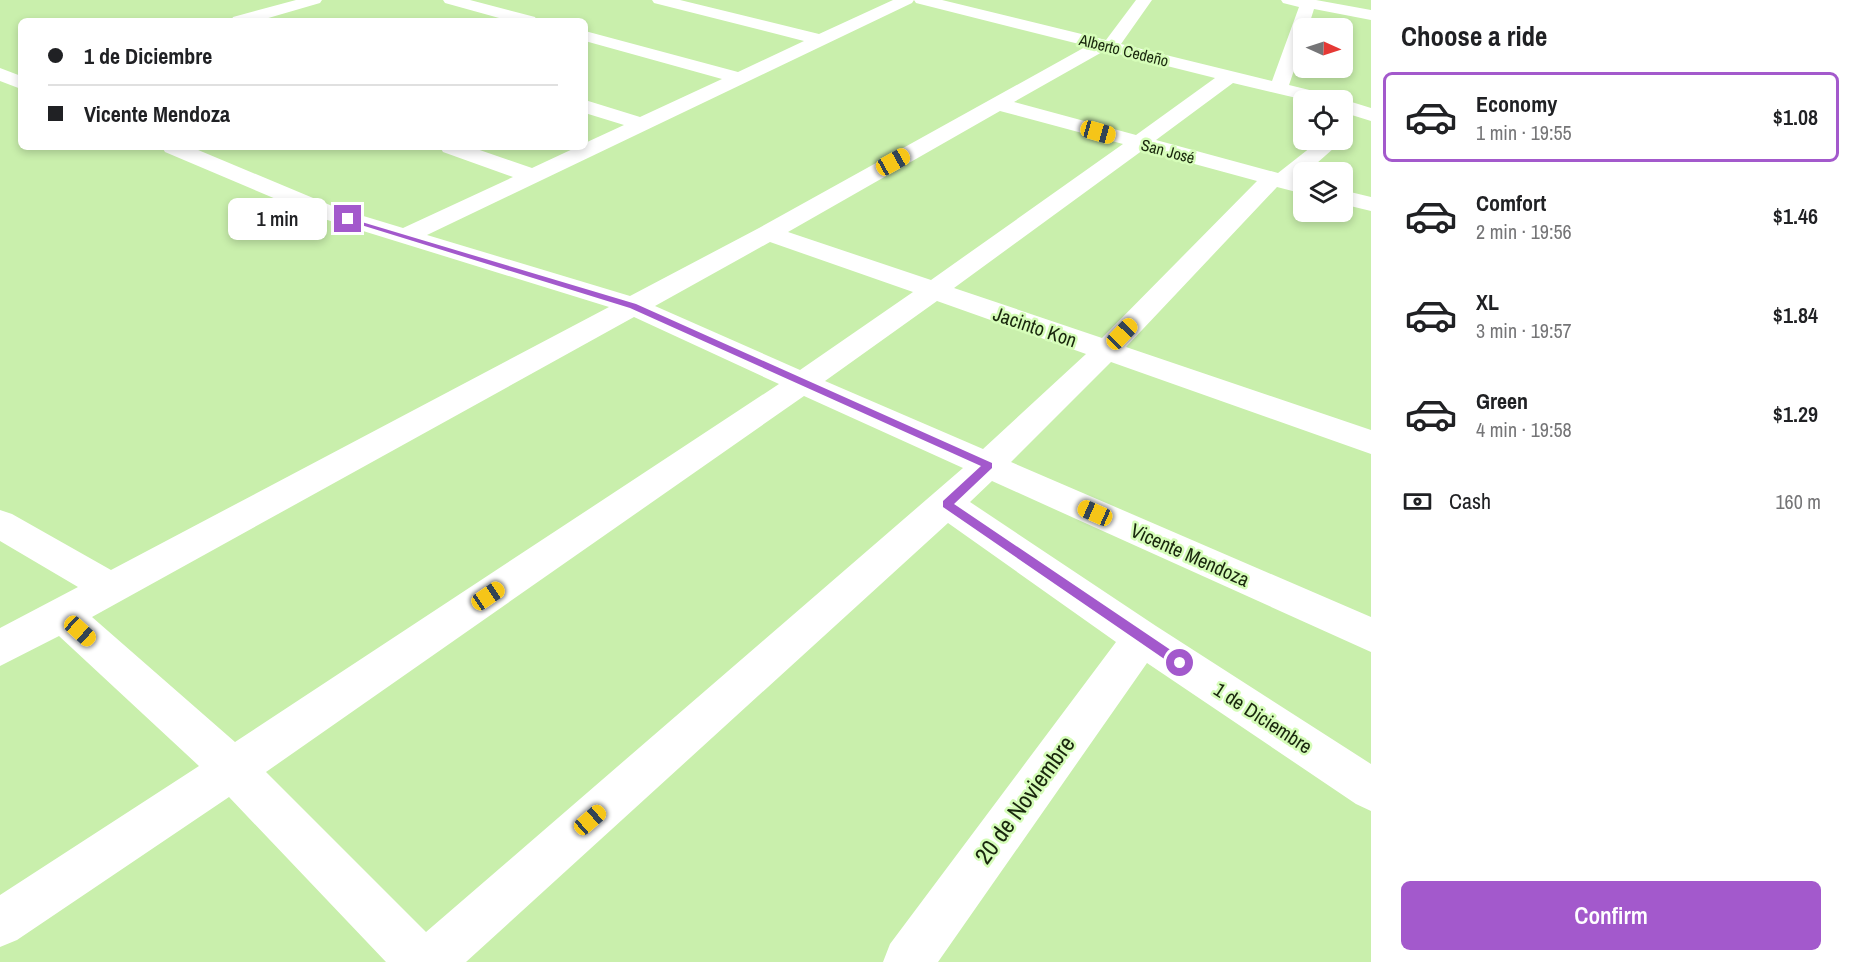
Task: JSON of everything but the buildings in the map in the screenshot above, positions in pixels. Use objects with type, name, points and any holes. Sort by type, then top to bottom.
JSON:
[{"type":"street","points":[[250,18],[314,0]]},
{"type":"street","points":[[451,0],[518,18]]},
{"type":"street","points":[[660,0],[820,40]]},
{"type":"street","name":"Alberto Cedeño","points":[[922,0],[1293,91]]},
{"type":"street","points":[[0,648],[768,233],[1106,46],[1144,0]]},
{"type":"street","points":[[1289,0],[1369,10]]},
{"type":"street","points":[[868,2],[898,4]]},
{"type":"street","points":[[1279,87],[1308,3]]},
{"type":"street","points":[[588,148],[898,4]]},
{"type":"street","points":[[279,10],[306,18]]},
{"type":"street","points":[[588,37],[738,78]]},
{"type":"street","points":[[0,74],[18,82]]},
{"type":"street","points":[[0,923],[233,769],[802,383],[1230,76]]},
{"type":"street","points":[[0,89],[18,84]]},
{"type":"street","name":"San José","points":[[998,104],[1286,182]]},
{"type":"street","points":[[588,107],[640,124]]},
{"type":"street","points":[[1353,123],[1367,113]]},
{"type":"street","name":"Vicente Mendoza","points":[[180,150],[329,213],[633,306],[1371,635]]},
{"type":"street","points":[[460,150],[530,175]]},
{"type":"street","points":[[403,237],[584,150]]},
{"type":"street","points":[[429,962],[947,504],[1106,351],[1321,150]]},
{"type":"street","points":[[1353,200],[1371,204]]},
{"type":"street","name":"Jacinto Kon","points":[[768,233],[1371,442]]},
{"type":"street","name":"1 de Diciembre","points":[[947,504],[1142,638],[1371,789]]},
{"type":"street","points":[[0,524],[111,588]]},
{"type":"street","points":[[63,615],[233,769],[420,962]]},
{"type":"street","name":"20 de Noviembre","points":[[908,962],[1142,638]]},
{"type":"route","points":[[348,219],[633,306],[988,466],[947,504],[1180,663]]}]
